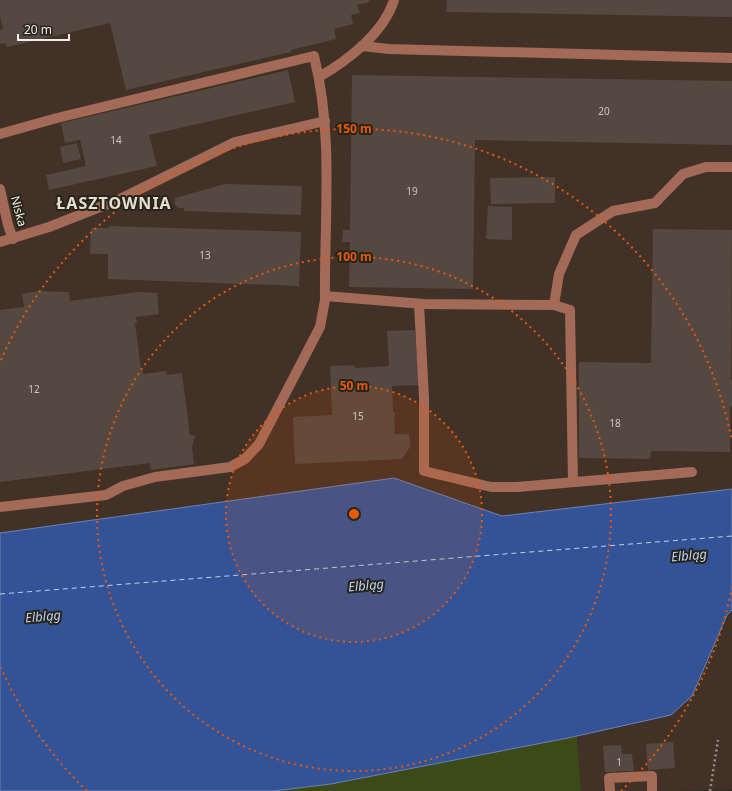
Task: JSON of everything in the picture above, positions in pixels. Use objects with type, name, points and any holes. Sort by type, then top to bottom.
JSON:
[{"type":"street","points":[[319,77],[335,68],[362,46],[378,28],[394,0]]},
{"type":"street","points":[[362,46],[389,49],[732,58]]},
{"type":"street","points":[[0,134],[57,118],[314,56],[319,77],[325,121],[326,151],[325,306],[320,327],[259,444],[245,459],[230,467],[155,477],[123,486],[106,495],[0,507]]},
{"type":"street","points":[[0,242],[49,227],[118,200],[235,142],[325,121]]},
{"type":"street","points":[[554,304],[559,274],[576,235],[613,211],[655,203],[683,174],[706,167],[732,167]]},
{"type":"street","name":"Niska","points":[[0,189],[8,225],[13,238]]},
{"type":"street","points":[[325,296],[419,304],[554,304],[570,310],[573,482]]},
{"type":"street","points":[[419,304],[424,398],[424,471],[491,487],[517,487],[692,472]]},
{"type":"street","points":[[610,791],[609,778],[652,776],[652,791]]},
{"type":"path","points":[[710,791],[718,740]]},
{"type":"shaded area","points":[[0,0],[732,0],[732,489],[502,516],[394,478],[0,533]]},
{"type":"shaded area","points":[[732,610],[732,789],[679,791],[581,791],[577,736],[671,715],[727,615]]},
{"type":"green space","points":[[577,736],[581,791],[274,791],[331,784]]},
{"type":"water","name":"Elbląg","points":[[394,478],[502,516],[732,489],[732,610],[727,615],[692,696],[671,715],[568,738],[331,784],[274,791],[0,791],[0,533]]},
{"type":"building","points":[[0,0],[370,0],[367,3],[357,5],[360,13],[351,15],[353,24],[334,29],[336,39],[291,50],[291,52],[126,90],[110,23],[7,47],[6,43],[0,44],[0,30],[3,29],[0,16]]},
{"type":"building","points":[[447,0],[732,0],[732,17],[446,12]]},
{"type":"building","points":[[288,70],[295,102],[149,135],[157,166],[49,190],[46,175],[86,166],[80,140],[65,143],[61,123]]},
{"type":"building","points":[[352,75],[732,81],[732,145],[475,140],[473,289],[349,287],[350,242],[342,242],[343,230],[350,230]]},
{"type":"building","points":[[77,143],[81,159],[63,163],[60,147]]},
{"type":"building","points":[[555,177],[555,203],[491,204],[490,178]]},
{"type":"building","points":[[225,184],[302,186],[301,215],[184,211],[184,208],[178,208],[175,204],[175,198]]},
{"type":"building","points":[[488,206],[512,207],[512,240],[486,239]]},
{"type":"building","points":[[109,226],[301,232],[299,286],[108,279],[108,254],[90,254],[91,228],[109,228]]},
{"type":"building","points":[[653,229],[732,230],[732,406],[730,406],[730,452],[651,451],[650,459],[579,458],[579,362],[651,363]]},
{"type":"building","points":[[38,291],[69,292],[70,301],[139,292],[157,293],[159,314],[136,317],[137,323],[135,323],[141,369],[143,374],[166,371],[167,375],[182,373],[190,435],[195,436],[192,447],[194,464],[151,470],[150,463],[0,482],[0,310],[24,307],[22,294]]},
{"type":"building","points":[[415,330],[419,385],[392,386],[393,412],[395,412],[394,434],[409,434],[410,447],[402,459],[295,464],[293,417],[332,415],[330,366],[353,365],[356,368],[389,366],[387,331]]},
{"type":"building","points":[[673,742],[675,768],[648,770],[646,744]]},
{"type":"building","points":[[621,745],[622,754],[632,754],[634,771],[605,772],[603,746]]},
{"type":"ferry route","points":[[0,594],[732,536]]},
{"type":"district","name":"ŁASZTOWNIA","points":[[114,203]]}]
